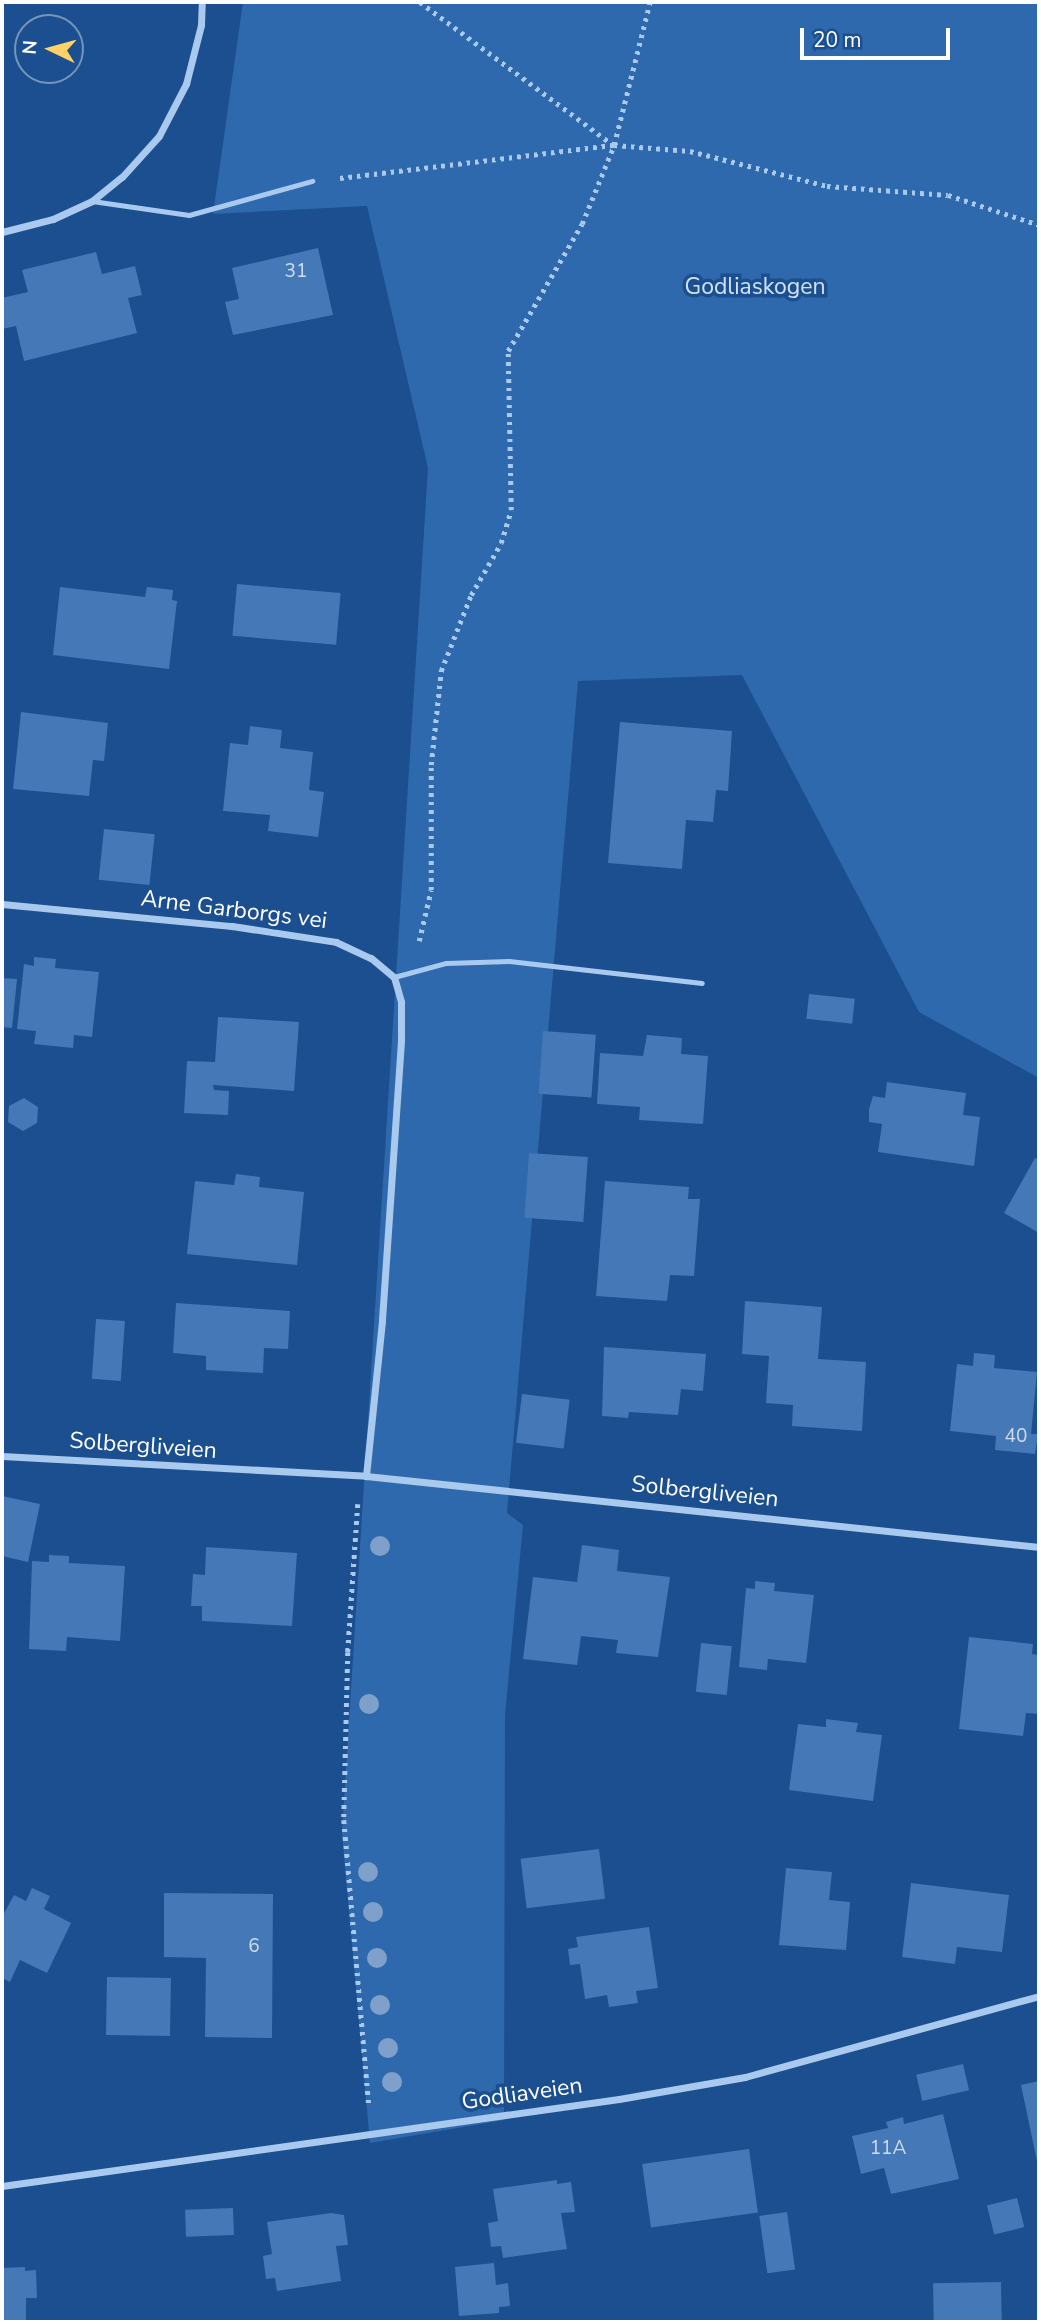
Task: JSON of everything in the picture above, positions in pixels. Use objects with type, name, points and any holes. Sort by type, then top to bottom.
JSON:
[{"type":"street","points":[[2,232],[53,219],[92,201],[122,177],[159,136],[186,84],[201,24],[202,2]]},
{"type":"street","name":"Arne Garborgs vei","points":[[2,904],[232,926],[336,942],[371,958],[394,977]]},
{"type":"street","points":[[363,1476],[382,1321],[401,1041],[401,1002],[394,977]]},
{"type":"street","name":"Solbergliveien","points":[[2,1456],[363,1476],[1039,1547]]},
{"type":"street","name":"Godliaveien","points":[[2,2186],[373,2135],[745,2077],[1039,1996]]},
{"type":"lane","points":[[92,201],[189,215],[312,181]]},
{"type":"lane","points":[[394,977],[446,963],[509,961],[702,983]]},
{"type":"path","points":[[420,2],[614,145]]},
{"type":"path","points":[[411,972],[431,890],[431,765],[441,671],[511,510],[508,351],[582,224],[614,145],[650,2]]},
{"type":"path","points":[[312,181],[614,145],[690,151],[827,187],[948,195],[1039,226]]},
{"type":"path","points":[[363,1476],[348,1652],[344,1820],[373,2135]]},
{"type":"green space","name":"Godliaskogen","points":[[243,2],[1039,2],[1039,1078],[919,1012],[742,675],[578,681],[507,1513],[523,1525],[505,1715],[504,2120],[370,2143],[342,1833],[428,468],[367,206],[213,214]]},
{"type":"building","points":[[318,248],[333,315],[233,335],[225,302],[239,299],[232,268]]},
{"type":"building","points":[[96,252],[102,274],[135,266],[142,295],[128,298],[137,333],[24,361],[16,326],[2,329],[2,298],[28,292],[22,270]]},
{"type":"building","points":[[237,584],[341,593],[336,645],[232,636]]},
{"type":"building","points":[[60,587],[145,597],[147,587],[173,590],[172,600],[177,601],[169,669],[53,655]]},
{"type":"building","points":[[21,712],[108,723],[104,761],[93,760],[89,796],[13,789]]},
{"type":"building","points":[[620,722],[732,731],[728,791],[716,790],[713,822],[686,820],[682,869],[608,863]]},
{"type":"building","points":[[250,726],[282,730],[280,748],[313,752],[309,790],[324,792],[318,837],[268,831],[270,815],[223,811],[230,743],[248,745]]},
{"type":"building","points":[[104,829],[155,834],[149,885],[99,880]]},
{"type":"building","points":[[34,957],[56,959],[55,968],[99,972],[92,1037],[74,1035],[73,1048],[34,1044],[36,1031],[17,1029],[24,964],[34,966]]},
{"type":"building","points":[[2,978],[17,979],[12,1028],[2,1027]]},
{"type":"building","points":[[809,994],[855,999],[852,1024],[806,1019]]},
{"type":"building","points":[[218,1017],[299,1022],[294,1091],[213,1085],[214,1090],[229,1091],[228,1115],[184,1113],[187,1061],[215,1062]]},
{"type":"building","points":[[543,1031],[596,1035],[591,1098],[539,1094]]},
{"type":"building","points":[[647,1035],[682,1038],[681,1054],[708,1056],[703,1124],[639,1120],[640,1107],[597,1104],[600,1053],[643,1056]]},
{"type":"building","points":[[887,1082],[966,1093],[963,1115],[980,1117],[974,1166],[878,1152],[882,1124],[869,1122],[869,1109],[873,1096],[885,1098]]},
{"type":"building","points":[[24,1098],[38,1107],[37,1123],[23,1131],[8,1122],[9,1106]]},
{"type":"building","points":[[529,1153],[588,1157],[583,1222],[524,1218]]},
{"type":"building","points":[[1035,1158],[1039,1160],[1039,1233],[1004,1213]]},
{"type":"building","points":[[236,1174],[260,1177],[259,1187],[304,1192],[297,1265],[187,1254],[195,1181],[234,1185]]},
{"type":"building","points":[[605,1181],[689,1187],[688,1199],[700,1199],[694,1276],[670,1275],[667,1301],[596,1296]]},
{"type":"building","points":[[745,1301],[822,1307],[818,1359],[866,1362],[862,1431],[792,1426],[793,1405],[766,1403],[769,1356],[742,1354]]},
{"type":"building","points":[[176,1303],[290,1311],[288,1349],[264,1348],[263,1373],[206,1370],[206,1356],[173,1353]]},
{"type":"building","points":[[96,1319],[125,1321],[121,1381],[92,1379]]},
{"type":"building","points":[[604,1347],[706,1354],[703,1391],[681,1389],[678,1415],[629,1412],[628,1418],[602,1416]]},
{"type":"building","points":[[974,1353],[995,1355],[994,1368],[1037,1372],[1031,1434],[1038,1434],[1035,1454],[995,1450],[996,1436],[950,1431],[957,1364],[973,1366]]},
{"type":"building","points":[[522,1394],[570,1400],[564,1448],[516,1443]]},
{"type":"building","points":[[2,1496],[40,1504],[28,1562],[2,1556]]},
{"type":"building","points":[[582,1545],[619,1550],[617,1571],[670,1577],[658,1657],[616,1653],[618,1640],[581,1636],[577,1665],[523,1659],[533,1577],[577,1582]]},
{"type":"building","points":[[206,1547],[297,1553],[292,1626],[202,1621],[202,1606],[191,1606],[193,1574],[205,1575]]},
{"type":"building","points":[[49,1555],[69,1556],[69,1563],[125,1566],[120,1641],[67,1637],[66,1651],[29,1649],[32,1561],[49,1562]]},
{"type":"building","points":[[755,1581],[775,1583],[774,1591],[814,1595],[806,1663],[768,1659],[767,1670],[739,1667],[746,1588],[755,1589]]},
{"type":"building","points":[[969,1637],[1033,1644],[1032,1654],[1039,1655],[1039,1714],[1026,1713],[1023,1736],[959,1729]]},
{"type":"building","points":[[701,1643],[732,1646],[727,1695],[696,1692]]},
{"type":"building","points":[[826,1719],[858,1723],[856,1732],[882,1735],[873,1801],[789,1790],[798,1724],[826,1727]]},
{"type":"building","points":[[599,1849],[605,1899],[527,1908],[521,1859]]},
{"type":"building","points":[[786,1868],[832,1872],[829,1900],[850,1902],[846,1950],[779,1945]]},
{"type":"building","points":[[911,1883],[1009,1895],[1002,1952],[957,1947],[955,1964],[902,1957]]},
{"type":"building","points":[[32,1888],[50,1896],[44,1909],[71,1923],[47,1973],[20,1960],[10,1982],[2,1978],[2,1917],[14,1895],[26,1901]]},
{"type":"building","points":[[164,1893],[273,1894],[272,2038],[205,2037],[206,1958],[164,1957]]},
{"type":"building","points":[[649,1927],[658,1988],[636,1991],[638,2003],[609,2007],[607,1995],[585,1999],[580,1964],[570,1965],[568,1949],[578,1947],[576,1937]]},
{"type":"building","points":[[107,1977],[171,1978],[170,2036],[106,2035]]},
{"type":"building","points":[[963,2064],[969,2090],[922,2101],[916,2075]]},
{"type":"building","points":[[1039,2081],[1039,2166],[1038,2166],[1021,2085]]},
{"type":"building","points":[[943,2114],[959,2179],[891,2194],[884,2168],[861,2174],[852,2136],[888,2128],[886,2122],[903,2117],[904,2124]]},
{"type":"building","points":[[749,2149],[758,2212],[651,2227],[642,2164]]},
{"type":"building","points":[[557,2180],[557,2184],[571,2182],[575,2212],[561,2213],[567,2249],[503,2258],[501,2246],[491,2247],[488,2223],[498,2221],[493,2189]]},
{"type":"building","points":[[1017,2198],[1024,2227],[994,2235],[987,2205]]},
{"type":"building","points":[[233,2208],[234,2235],[186,2237],[185,2210]]},
{"type":"building","points":[[787,2212],[795,2269],[767,2273],[759,2216]]},
{"type":"building","points":[[331,2213],[344,2215],[348,2245],[336,2246],[341,2281],[277,2291],[275,2278],[266,2279],[263,2256],[272,2254],[267,2222]]},
{"type":"building","points":[[494,2263],[496,2285],[508,2283],[510,2306],[499,2307],[499,2313],[459,2316],[455,2267]]},
{"type":"building","points":[[25,2267],[25,2271],[36,2270],[37,2298],[26,2298],[26,2322],[2,2322],[2,2268]]},
{"type":"building","points":[[1001,2282],[1002,2322],[934,2322],[933,2283]]}]
